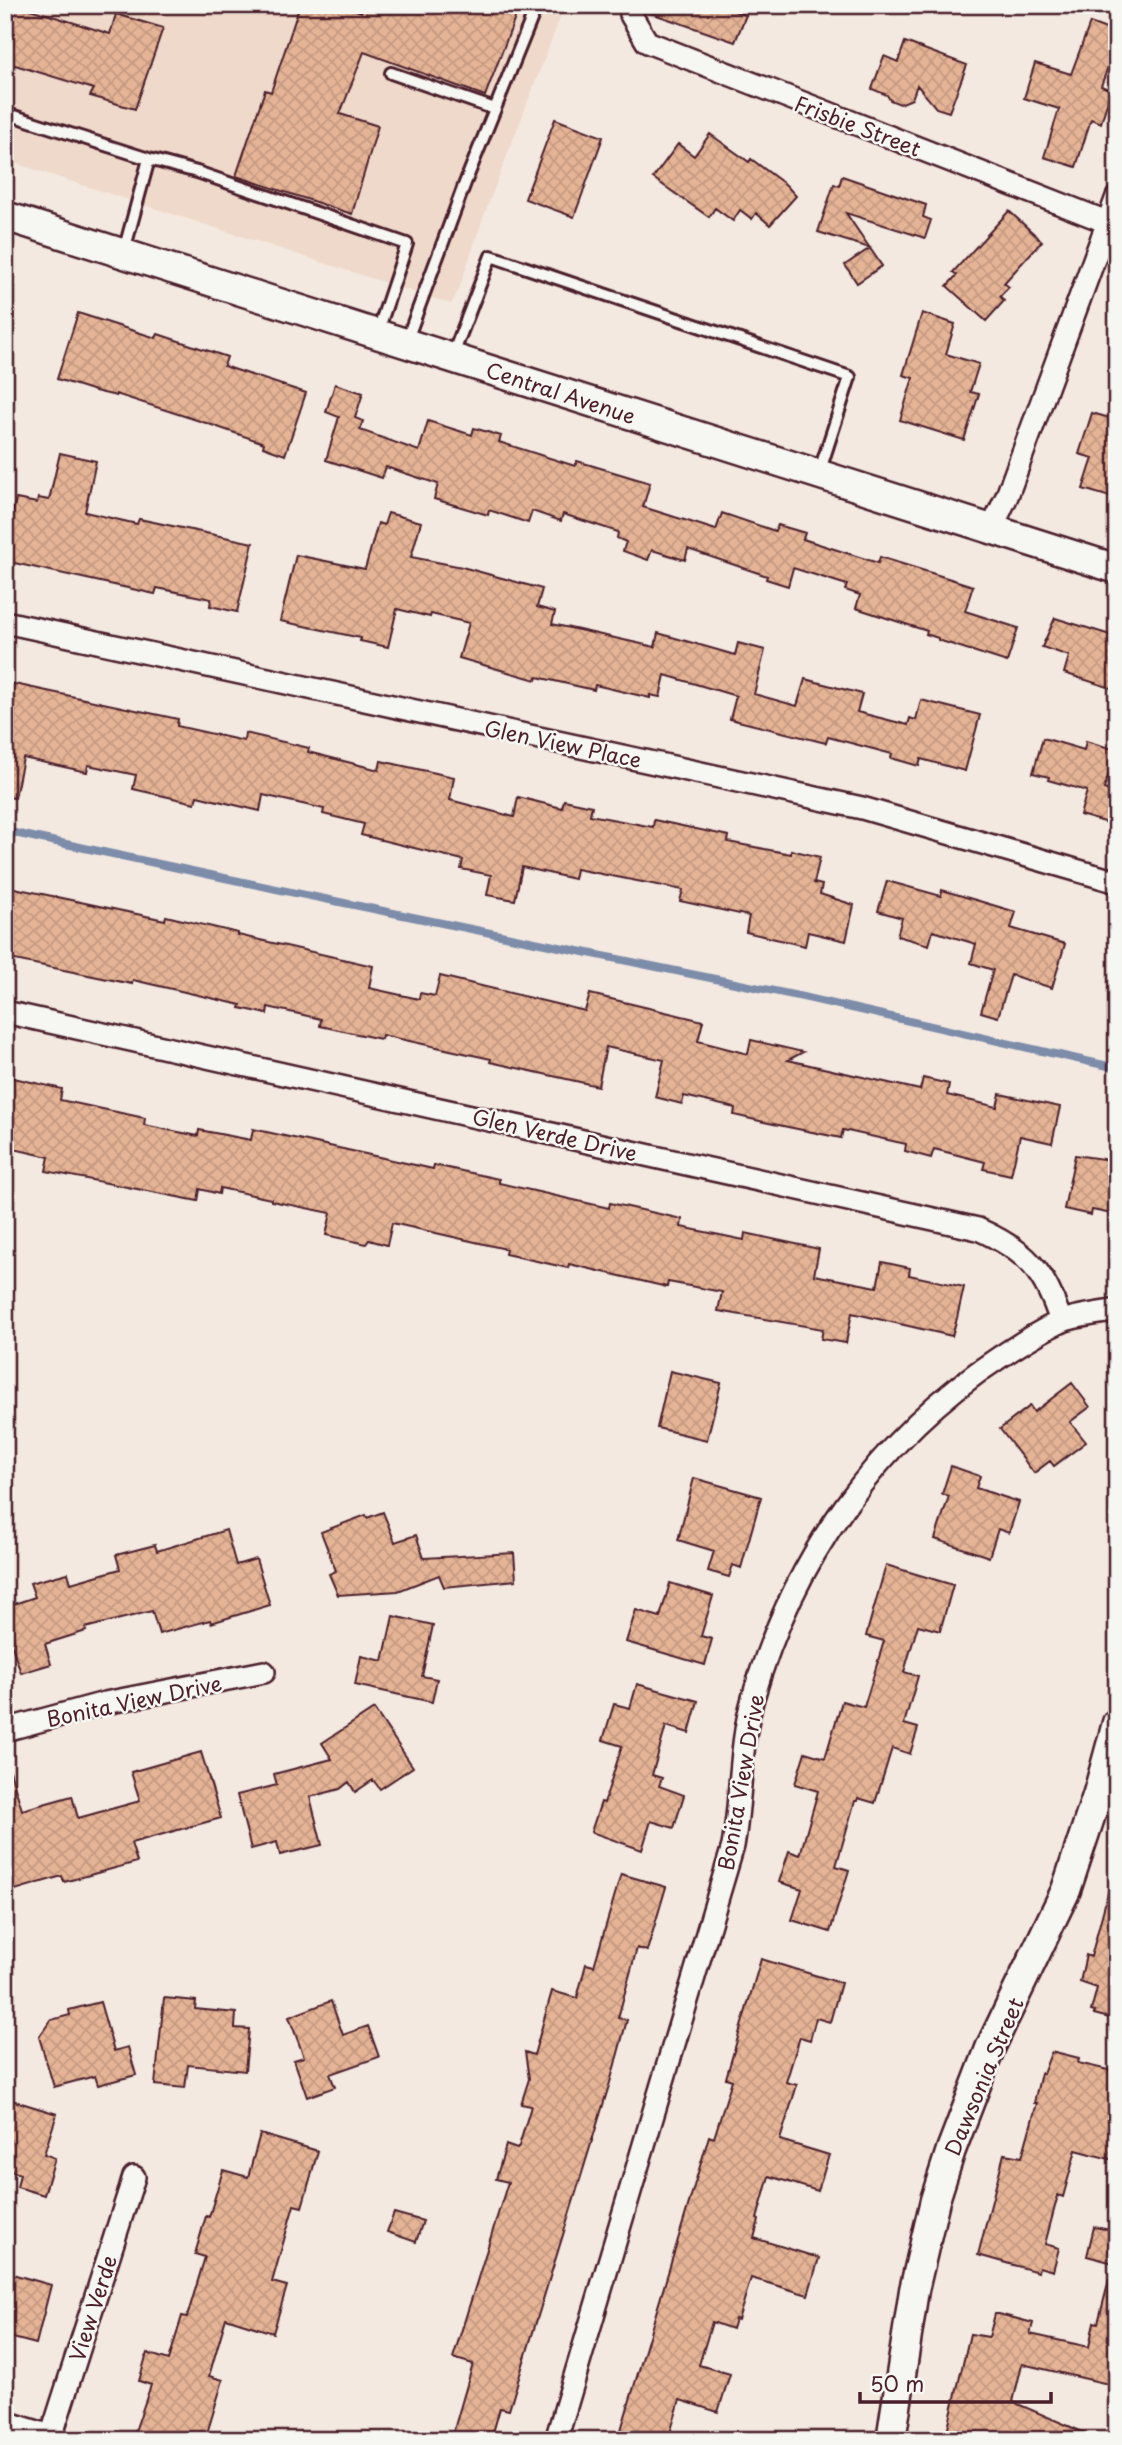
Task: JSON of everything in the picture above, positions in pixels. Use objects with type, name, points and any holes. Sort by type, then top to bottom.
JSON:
[{"type":"main road","name":"Central Avenue","points":[[5,216],[1117,569]]},
{"type":"main road","name":"Dawsonia Street","points":[[891,2440],[914,2290],[935,2200],[991,2046],[1066,1889],[1098,1793],[1117,1723]]},
{"type":"street","name":"Frisbie Street","points":[[633,5],[631,15],[647,42],[1107,222]]},
{"type":"street","points":[[992,528],[1007,496],[1117,197]]},
{"type":"street","name":"Glen View Place","points":[[5,622],[862,808],[1117,882]]},
{"type":"street","name":"Glen Verde Drive","points":[[5,1012],[978,1229],[1007,1242],[1032,1264],[1052,1295],[1061,1322]]},
{"type":"street","name":"Bonita View Drive","points":[[556,2440],[733,1846],[738,1821],[742,1748],[750,1712],[767,1654],[807,1564],[856,1490],[900,1440],[949,1394],[985,1368],[1061,1322],[1117,1310]]},
{"type":"street","name":"Bonita View Drive","points":[[5,1730],[105,1703],[264,1672]]},
{"type":"street","name":"View Verde","points":[[51,2438],[134,2177]]},
{"type":"street","points":[[5,2422],[51,2438]]},
{"type":"lane","points":[[406,343],[465,183],[537,5]]},
{"type":"lane","points":[[391,73],[495,109]]},
{"type":"lane","points":[[5,113],[197,172],[407,244],[377,334]]},
{"type":"lane","points":[[124,253],[149,159]]},
{"type":"lane","points":[[452,357],[491,256],[850,377],[819,473]]},
{"type":"shaded area","points":[[5,5],[565,5],[483,218],[459,289],[451,304],[5,160]]},
{"type":"building","points":[[17,5],[110,34],[116,14],[163,28],[135,109],[90,96],[94,89],[5,62],[5,41]]},
{"type":"building","points":[[300,5],[341,5],[361,12],[364,5],[520,5],[485,96],[364,52],[340,114],[378,126],[352,214],[236,176],[265,90],[271,92]]},
{"type":"building","points":[[646,5],[717,5],[746,15],[735,42],[645,11]]},
{"type":"building","points":[[1090,23],[1117,33],[1117,43],[1101,86],[1111,90],[1101,123],[1091,119],[1076,167],[1044,157],[1059,109],[1024,98],[1035,63],[1071,74]]},
{"type":"building","points":[[905,42],[967,65],[949,112],[936,108],[917,85],[912,99],[900,104],[872,89],[884,56],[898,62]]},
{"type":"building","points":[[555,119],[603,137],[574,217],[525,199]]},
{"type":"building","points":[[710,134],[749,162],[751,159],[786,185],[796,196],[770,225],[756,213],[752,219],[740,210],[733,221],[715,208],[709,217],[653,178],[678,144],[694,156]]},
{"type":"building","points":[[842,176],[926,205],[923,217],[931,220],[925,238],[846,213],[870,248],[818,232],[834,184],[839,186]]},
{"type":"building","points":[[1009,211],[1042,241],[1004,283],[1009,287],[1000,296],[1004,301],[986,321],[947,286],[957,275],[953,272]]},
{"type":"building","points":[[870,248],[882,266],[857,283],[845,265]]},
{"type":"building","points":[[78,313],[156,338],[158,334],[227,357],[224,366],[306,393],[285,455],[263,447],[264,443],[206,423],[116,394],[95,391],[57,379]]},
{"type":"building","points":[[922,313],[955,324],[946,354],[979,364],[970,392],[979,394],[964,440],[900,420],[913,378],[903,375]]},
{"type":"building","points":[[335,384],[363,393],[355,418],[363,421],[360,430],[419,451],[428,421],[472,435],[474,428],[501,436],[499,442],[575,466],[577,461],[650,483],[643,507],[716,530],[722,513],[775,531],[778,525],[805,533],[803,539],[878,563],[880,557],[973,586],[965,611],[1018,628],[1007,662],[938,640],[926,634],[927,631],[856,608],[860,595],[845,590],[847,585],[793,568],[788,586],[688,549],[685,560],[652,550],[648,560],[623,551],[626,542],[617,538],[618,532],[563,514],[561,521],[532,511],[528,523],[489,510],[488,515],[434,499],[438,484],[386,467],[382,478],[326,460],[339,417],[326,412]]},
{"type":"building","points":[[1092,413],[1117,420],[1117,499],[1083,489],[1093,458],[1079,454]]},
{"type":"building","points":[[60,453],[96,461],[85,512],[137,524],[139,519],[253,543],[237,612],[210,606],[211,599],[157,588],[155,594],[5,561],[5,542],[16,499],[37,503],[38,498],[49,500]]},
{"type":"building","points":[[388,513],[421,522],[411,557],[462,567],[542,589],[537,607],[555,612],[552,624],[655,647],[658,633],[735,655],[738,643],[765,650],[754,694],[797,706],[805,679],[862,694],[857,712],[908,725],[910,718],[916,720],[921,700],[980,715],[965,771],[921,759],[919,766],[891,758],[892,754],[828,737],[826,743],[730,719],[736,696],[665,675],[660,697],[650,695],[650,698],[595,685],[594,690],[537,677],[536,680],[459,658],[469,623],[431,614],[430,617],[397,609],[388,647],[360,641],[361,638],[280,621],[296,555],[365,569],[378,523],[384,525]]},
{"type":"building","points":[[1055,618],[1117,637],[1117,690],[1064,673],[1069,656],[1042,647]]},
{"type":"building","points":[[5,682],[178,719],[177,726],[244,741],[245,733],[309,748],[308,752],[379,770],[381,761],[454,777],[450,800],[514,817],[518,797],[562,808],[564,800],[592,806],[590,815],[653,827],[654,820],[729,836],[728,842],[791,854],[791,850],[820,857],[814,883],[822,885],[820,894],[854,905],[846,941],[808,932],[805,946],[746,932],[749,916],[680,901],[683,890],[576,869],[574,879],[522,867],[515,900],[487,895],[491,875],[461,869],[463,860],[361,835],[364,824],[323,814],[324,809],[263,795],[260,811],[197,796],[195,803],[133,789],[136,775],[88,765],[87,772],[23,758],[15,798],[5,797]]},
{"type":"building","points":[[1043,738],[1084,750],[1086,741],[1116,750],[1104,789],[1116,793],[1108,823],[1080,815],[1087,791],[1033,773]]},
{"type":"building","points":[[887,881],[941,896],[942,890],[1016,912],[1011,928],[1065,944],[1052,988],[1011,975],[998,1017],[981,1012],[993,970],[971,963],[976,944],[933,931],[929,945],[897,936],[902,918],[878,911]]},
{"type":"building","points":[[5,886],[165,920],[166,916],[373,966],[369,988],[419,999],[420,993],[435,996],[440,976],[585,1011],[590,994],[703,1021],[698,1041],[748,1054],[751,1040],[803,1052],[788,1060],[920,1090],[923,1078],[949,1084],[947,1095],[997,1107],[1000,1094],[1060,1107],[1052,1143],[1020,1136],[1011,1175],[983,1169],[985,1162],[934,1149],[931,1158],[905,1151],[906,1144],[843,1130],[841,1138],[734,1115],[735,1108],[684,1096],[682,1104],[655,1097],[664,1060],[606,1047],[598,1086],[382,1035],[381,1039],[320,1026],[321,1019],[268,1007],[267,1014],[240,1008],[241,1005],[133,980],[132,984],[5,958]]},
{"type":"building","points":[[5,1076],[62,1089],[60,1100],[145,1118],[144,1125],[198,1136],[199,1130],[251,1140],[253,1129],[433,1169],[434,1165],[499,1179],[499,1183],[609,1208],[610,1203],[682,1219],[681,1227],[744,1240],[745,1233],[819,1249],[814,1275],[877,1287],[882,1262],[910,1268],[909,1275],[964,1287],[957,1318],[952,1336],[852,1313],[846,1343],[821,1339],[823,1329],[718,1311],[722,1292],[668,1282],[667,1287],[569,1264],[568,1268],[505,1254],[506,1249],[392,1223],[387,1245],[369,1240],[366,1244],[326,1235],[331,1213],[271,1199],[220,1188],[219,1194],[200,1189],[198,1201],[46,1171],[49,1157],[5,1147]]},
{"type":"building","points":[[1075,1155],[1117,1161],[1117,1215],[1092,1210],[1091,1215],[1064,1209]]},
{"type":"building","points":[[670,1371],[721,1383],[707,1440],[657,1428]]},
{"type":"building","points":[[1072,1383],[1090,1407],[1070,1422],[1086,1442],[1054,1466],[1050,1461],[1034,1473],[1000,1429],[1030,1406],[1034,1412]]},
{"type":"building","points":[[951,1466],[980,1476],[976,1488],[1019,1502],[1009,1533],[998,1529],[989,1557],[935,1539],[949,1496],[942,1494]]},
{"type":"building","points":[[694,1478],[761,1497],[741,1568],[733,1565],[729,1577],[708,1571],[714,1551],[678,1540]]},
{"type":"building","points":[[383,1512],[395,1542],[416,1535],[424,1558],[514,1553],[516,1580],[444,1587],[439,1575],[398,1591],[338,1595],[329,1574],[336,1571],[321,1532],[366,1515],[367,1518]]},
{"type":"building","points":[[226,1530],[236,1565],[256,1559],[270,1605],[211,1623],[210,1620],[159,1634],[152,1611],[85,1628],[86,1631],[45,1644],[51,1664],[21,1673],[5,1625],[5,1607],[35,1597],[30,1583],[68,1573],[71,1583],[120,1569],[116,1555],[155,1545],[157,1551]]},
{"type":"building","points":[[886,1565],[953,1585],[940,1631],[918,1625],[904,1672],[918,1676],[904,1724],[918,1728],[910,1754],[892,1748],[875,1803],[858,1798],[855,1801],[836,1866],[849,1870],[830,1932],[792,1920],[802,1889],[779,1882],[789,1851],[800,1855],[818,1791],[795,1784],[805,1752],[825,1758],[842,1701],[864,1707],[884,1641],[866,1636]]},
{"type":"building","points":[[670,1583],[713,1596],[701,1636],[712,1639],[705,1665],[626,1642],[636,1610],[660,1617]]},
{"type":"building","points":[[393,1616],[433,1625],[422,1676],[437,1679],[432,1702],[355,1685],[361,1656],[383,1661]]},
{"type":"building","points":[[637,1684],[698,1701],[689,1733],[666,1726],[652,1775],[662,1778],[659,1786],[684,1795],[674,1828],[651,1821],[642,1850],[591,1832],[601,1802],[604,1803],[622,1746],[603,1740],[614,1704],[630,1708]]},
{"type":"building","points":[[374,1709],[413,1767],[380,1789],[373,1780],[355,1792],[349,1782],[340,1789],[310,1797],[322,1845],[280,1855],[277,1842],[251,1849],[237,1795],[277,1785],[274,1774],[332,1759],[322,1743]]},
{"type":"building","points":[[201,1752],[221,1818],[131,1843],[137,1862],[64,1882],[62,1876],[5,1893],[5,1771],[10,1771],[22,1810],[72,1796],[78,1818],[140,1801],[131,1772]]},
{"type":"building","points":[[621,1874],[666,1887],[647,1951],[637,1948],[618,2018],[627,2020],[611,2079],[509,2410],[500,2408],[491,2440],[451,2440],[473,2364],[453,2358],[508,2182],[496,2179],[506,2145],[517,2149],[519,2146],[531,2106],[521,2104],[529,2079],[525,2052],[534,2055],[552,1991],[577,1998],[586,1964],[594,1966]]},
{"type":"building","points":[[1110,1885],[1117,1886],[1117,2020],[1091,2011],[1097,1988],[1080,1982],[1086,1955],[1091,1957]]},
{"type":"building","points":[[761,1959],[841,1983],[830,2022],[816,2018],[810,2040],[800,2037],[786,2082],[797,2085],[780,2140],[829,2155],[818,2191],[769,2176],[754,2238],[819,2258],[808,2295],[751,2278],[738,2320],[735,2319],[732,2329],[712,2322],[699,2365],[730,2374],[718,2412],[680,2400],[668,2440],[618,2440],[709,2136],[714,2138],[732,2080],[726,2078]]},
{"type":"building","points":[[164,1998],[196,2001],[195,2009],[236,2013],[235,2028],[249,2029],[245,2071],[188,2065],[185,2088],[155,2085]]},
{"type":"building","points":[[331,2001],[343,2035],[368,2026],[379,2057],[330,2074],[335,2087],[307,2097],[294,2060],[304,2057],[289,2017]]},
{"type":"building","points":[[100,2002],[114,2051],[128,2047],[136,2075],[98,2085],[95,2076],[54,2087],[39,2037],[51,2020],[70,2015],[69,2010]]},
{"type":"building","points":[[1051,2053],[1079,2058],[1078,2063],[1117,2072],[1117,2161],[1076,2150],[1063,2197],[1058,2195],[1045,2244],[1059,2248],[1053,2271],[1039,2267],[1038,2272],[978,2255],[1004,2154],[1022,2157],[1037,2103],[1034,2103],[1041,2073],[1043,2074]]},
{"type":"building","points":[[5,2098],[57,2114],[44,2154],[55,2158],[44,2195],[17,2187],[20,2174],[5,2169]]},
{"type":"building","points":[[260,2134],[318,2151],[302,2207],[294,2205],[272,2282],[287,2286],[273,2333],[226,2318],[209,2376],[223,2380],[205,2440],[132,2440],[151,2385],[139,2381],[147,2353],[169,2360],[182,2316],[187,2317],[205,2257],[195,2254],[223,2170],[248,2177]]},
{"type":"building","points":[[394,2213],[423,2221],[416,2242],[387,2232]]},
{"type":"building","points":[[1094,2227],[1117,2231],[1117,2264],[1087,2256]]},
{"type":"building","points":[[5,2272],[51,2285],[36,2344],[5,2336]]},
{"type":"building","points":[[1109,2280],[1117,2280],[1117,2386],[1022,2364],[1013,2402],[1101,2440],[945,2440],[970,2334],[989,2337],[995,2314],[999,2314],[1033,2323],[1030,2334],[1089,2347],[1094,2322],[1098,2323]]},
{"type":"waterway","points":[[5,831],[803,997],[1117,1068]]}]
